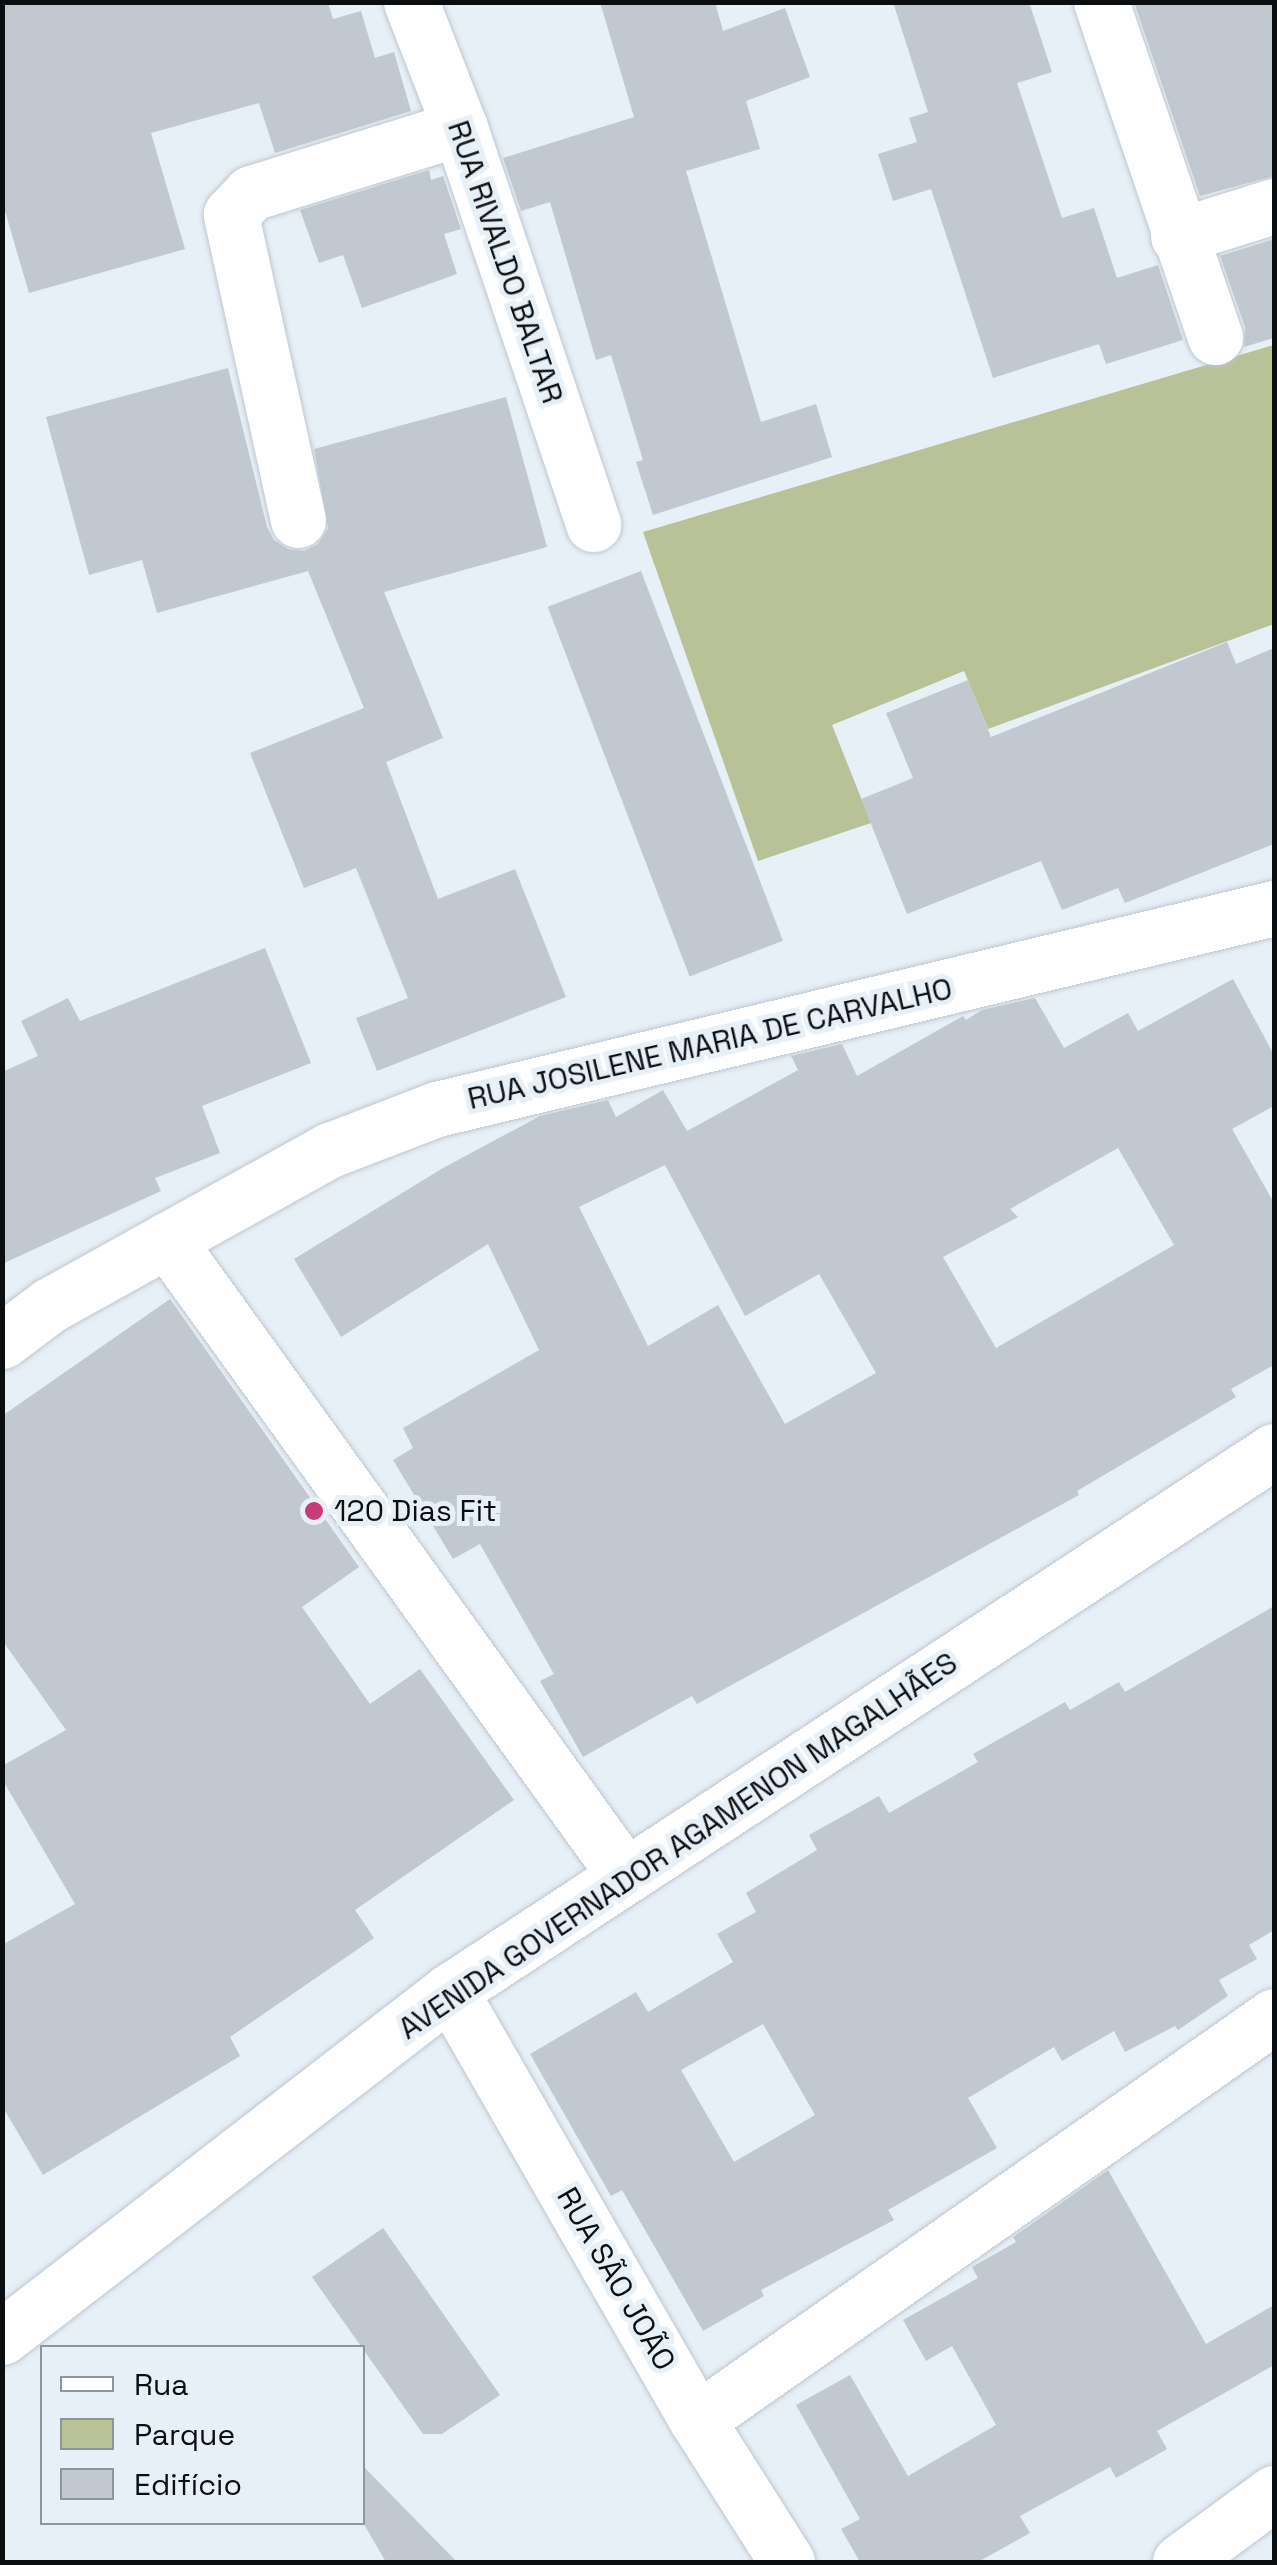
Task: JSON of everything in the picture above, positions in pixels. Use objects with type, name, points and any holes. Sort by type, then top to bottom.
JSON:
[{"type":"street","name":"RUA RIVALDO BALTAR","points":[[410,2],[460,128],[594,524]]},
{"type":"street","points":[[1101,2],[1215,336]]},
{"type":"street","points":[[298,520],[230,214],[252,193],[460,128]]},
{"type":"street","points":[[1178,236],[1274,206]]},
{"type":"street","name":"RUA JOSILENE MARIA DE CARVALHO","points":[[2,1341],[50,1306],[330,1150],[437,1109],[1274,908]]},
{"type":"street","points":[[167,1240],[625,1875]]},
{"type":"street","name":"AVENIDA GOVERNADOR AGAMENON MAGALHÃES","points":[[2,2337],[450,1991],[1274,1452]]},
{"type":"street","name":"RUA SÃO JOÃO","points":[[450,1991],[697,2420],[787,2562]]},
{"type":"street","points":[[697,2420],[1274,2016]]},
{"type":"street","points":[[1180,2562],[1274,2494]]},
{"type":"green space","points":[[1274,345],[1274,624],[988,729],[964,671],[832,725],[871,823],[758,861],[643,532]]},
{"type":"building","points":[[2,2],[328,2],[333,19],[361,11],[375,58],[394,52],[411,111],[275,153],[259,103],[151,133],[185,249],[29,293],[2,201]]},
{"type":"building","points":[[600,2],[715,2],[723,31],[785,8],[810,77],[746,101],[760,149],[686,171],[761,422],[816,404],[832,457],[653,515],[636,462],[643,460],[611,355],[596,360],[550,202],[521,211],[503,158],[634,117]]},
{"type":"building","points":[[893,2],[1029,2],[1052,72],[1017,83],[1062,218],[1094,208],[1117,278],[1158,265],[1183,340],[1106,364],[1099,344],[993,378],[931,189],[893,201],[878,154],[917,142],[909,118],[928,112]]},
{"type":"building","points":[[1134,2],[1274,2],[1274,176],[1200,196]]},
{"type":"building","points":[[429,170],[431,180],[443,176],[461,229],[444,234],[457,274],[362,308],[343,255],[319,263],[300,210]]},
{"type":"building","points":[[1274,239],[1274,338],[1244,347],[1245,327],[1220,256]]},
{"type":"building","points":[[228,368],[267,527],[274,540],[288,549],[304,551],[318,544],[328,528],[314,449],[506,397],[547,547],[384,592],[443,738],[386,762],[438,899],[515,869],[566,997],[377,1071],[356,1018],[408,998],[356,868],[304,888],[250,753],[364,708],[308,571],[157,613],[142,560],[89,575],[46,417]]},
{"type":"building","points":[[641,571],[783,941],[690,977],[548,607]]},
{"type":"building","points":[[1227,642],[1236,664],[1274,648],[1274,844],[1125,903],[1118,888],[1062,910],[1041,861],[907,914],[861,799],[913,778],[886,713],[968,680],[991,737]]},
{"type":"building","points":[[265,948],[311,1063],[202,1106],[220,1153],[155,1178],[161,1191],[2,1264],[2,1072],[38,1056],[21,1021],[68,998],[80,1021]]},
{"type":"building","points":[[1233,979],[1274,1055],[1274,1106],[1232,1129],[1274,1203],[1274,1365],[1231,1389],[1236,1397],[1077,1491],[1079,1495],[697,1704],[692,1696],[583,1757],[540,1681],[554,1674],[480,1544],[453,1559],[393,1460],[413,1448],[403,1428],[539,1350],[488,1244],[341,1337],[294,1259],[443,1168],[540,1116],[608,1100],[616,1117],[663,1090],[687,1131],[798,1070],[791,1056],[842,1044],[857,1076],[963,1016],[966,1020],[982,1010],[1035,998],[1064,1048],[1128,1013],[1138,1031]],"holes":[[[1118,1148],[1174,1245],[996,1348],[943,1257],[1018,1217],[1010,1209]],[[665,1165],[745,1316],[819,1274],[876,1373],[785,1424],[718,1305],[648,1346],[579,1207]]]},
{"type":"building","points":[[170,1299],[359,1567],[302,1607],[370,1704],[420,1669],[514,1800],[355,1910],[374,1938],[230,2037],[240,2056],[43,2175],[2,2106],[2,1945],[75,1904],[2,1779],[2,1766],[66,1730],[2,1640],[2,1416]]},
{"type":"building","points":[[1274,1606],[1274,1930],[1249,1945],[1257,1959],[1219,1980],[1228,1996],[1178,2030],[1175,2026],[1125,2052],[1114,2031],[1062,2061],[1054,2047],[968,2098],[997,2148],[888,2210],[894,2220],[761,2290],[764,2296],[703,2331],[622,2190],[611,2196],[530,2054],[636,1992],[648,2012],[733,1962],[717,1934],[756,1912],[746,1893],[817,1850],[809,1835],[879,1796],[889,1813],[978,1762],[973,1754],[1065,1702],[1070,1710],[1119,1682],[1125,1692]],"holes":[[[763,2024],[815,2115],[734,2162],[681,2070]]]},
{"type":"building","points":[[1108,2170],[1206,2344],[1274,2305],[1274,2365],[1157,2431],[1167,2449],[1116,2478],[1110,2467],[1020,2516],[1030,2533],[978,2562],[860,2562],[841,2529],[860,2519],[796,2405],[850,2375],[908,2476],[996,2425],[952,2346],[926,2361],[903,2320],[978,2278],[972,2267],[1016,2242],[1013,2237]]},
{"type":"building","points":[[383,2228],[500,2395],[442,2434],[423,2434],[365,2352],[365,2345],[360,2345],[312,2277]]},
{"type":"building","points":[[365,2468],[457,2562],[386,2562],[364,2525]]},
{"type":"place","name":"120 Dias Fit","points":[[314,1511]]}]
